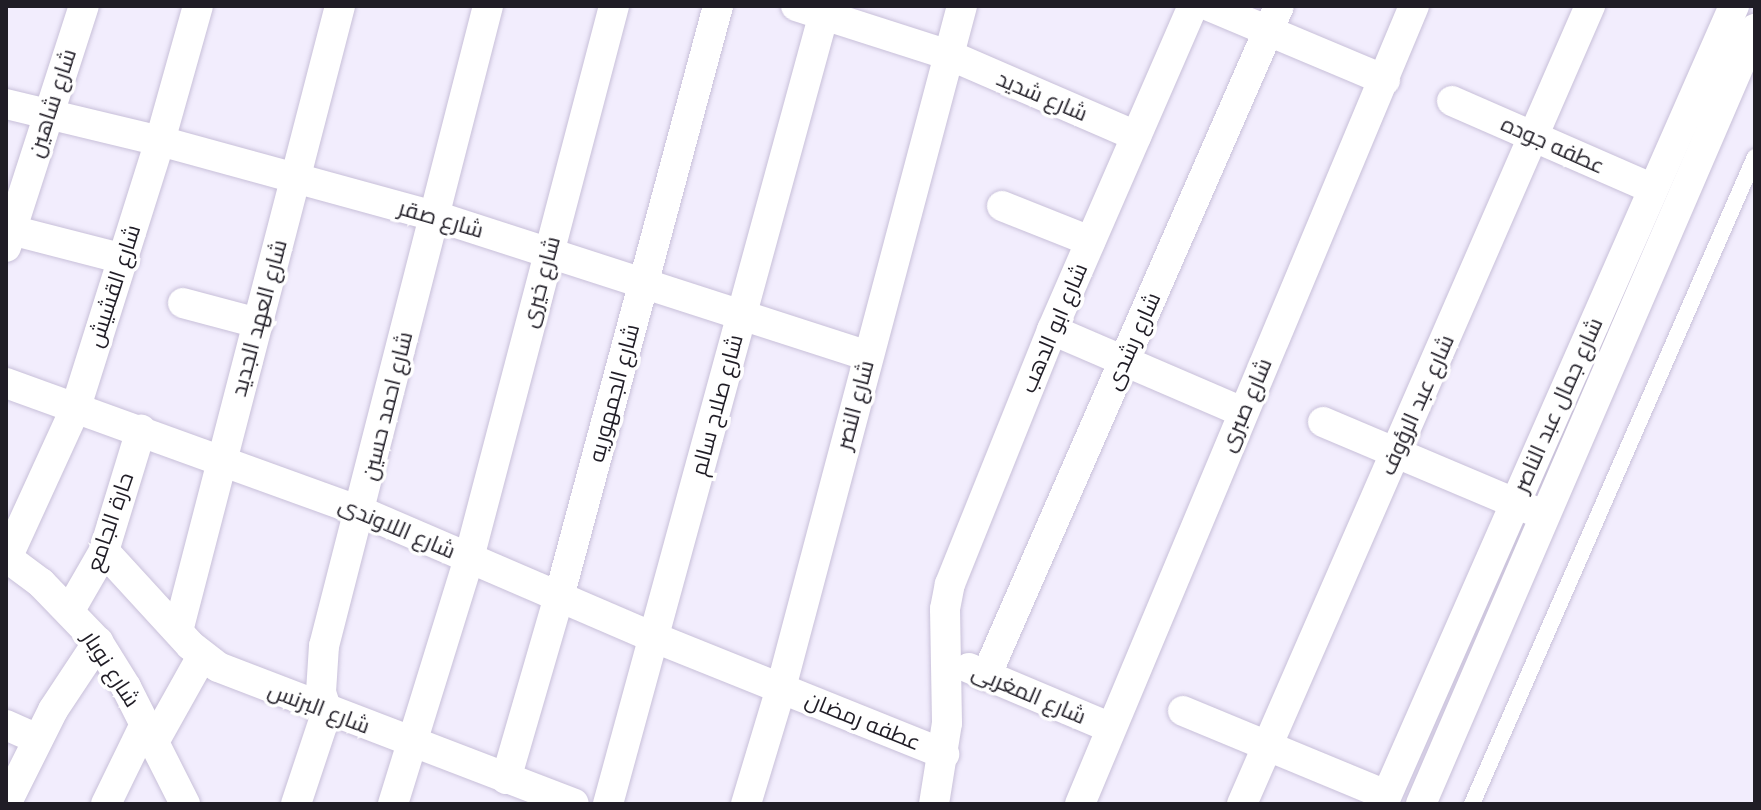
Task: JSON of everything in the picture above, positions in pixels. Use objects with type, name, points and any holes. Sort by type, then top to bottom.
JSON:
[{"type":"street","name":"شارع شاهين","points":[[9,238],[84,6]]},
{"type":"street","name":"شارع القشيش","points":[[6,558],[76,407],[160,141],[198,6]]},
{"type":"street","name":"شارع العهد الجديد","points":[[178,631],[340,6]]},
{"type":"street","name":"شارع احمد حسين","points":[[296,804],[327,711],[321,692],[324,646],[488,6]]},
{"type":"street","name":"شارع خيرى","points":[[393,804],[469,558],[614,6]]},
{"type":"street","name":"شارع الجمهوريه","points":[[506,779],[559,597],[718,6]]},
{"type":"street","name":"شارع النصر","points":[[746,804],[781,688],[962,6]]},
{"type":"street","name":"شارع ابو الدهب","points":[[934,804],[944,754],[945,609],[950,584],[1052,330],[1193,6]]},
{"type":"street","points":[[1209,6],[1274,19],[1385,80]]},
{"type":"street","name":"شارع صبرى","points":[[1080,804],[1414,6]]},
{"type":"street","name":"شارع عبد الرؤوف","points":[[1242,804],[1590,6]]},
{"type":"street","name":"شارع جمال عبد الناصر","points":[[1384,800],[1734,6]]},
{"type":"street","name":"شارع شديد","points":[[815,9],[949,55],[1136,136]]},
{"type":"street","name":"شارع صلاح سالم","points":[[608,804],[741,315],[815,9]]},
{"type":"street","name":"شارع رشدى","points":[[986,676],[1274,19]]},
{"type":"street","name":"شارع جمال عبد الناصر","points":[[1421,804],[1755,29]]},
{"type":"street","name":"عطفه جوده","points":[[1452,101],[1653,189]]},
{"type":"street","name":"شارع صقر","points":[[6,104],[160,141],[435,216],[868,356]]},
{"type":"street","points":[[1002,206],[1090,241]]},
{"type":"street","points":[[9,238],[124,259]]},
{"type":"street","points":[[183,303],[258,323]]},
{"type":"street","points":[[1052,330],[1242,412]]},
{"type":"street","name":"شارع اللاوندى","points":[[6,383],[360,511],[653,637],[781,688]]},
{"type":"street","points":[[1323,422],[1545,516]]},
{"type":"street","name":"حارة الجامع","points":[[70,610],[95,572],[104,551],[141,430]]},
{"type":"street","name":"شارع البرنس","points":[[104,551],[202,656],[235,676],[561,802]]},
{"type":"street","name":"شارع نوبار","points":[[6,558],[70,610],[98,642],[150,733],[185,804]]},
{"type":"street","points":[[6,804],[53,710],[98,642]]},
{"type":"street","points":[[106,804],[202,656]]},
{"type":"street","name":"شارع المغربى","points":[[947,659],[1111,728]]},
{"type":"street","name":"عطفه رمضان","points":[[781,688],[944,754]]},
{"type":"street","points":[[1183,711],[1269,746],[1384,800]]},
{"type":"street","points":[[6,725],[38,739]]},
{"type":"lane","points":[[1472,804],[1755,157]]}]
